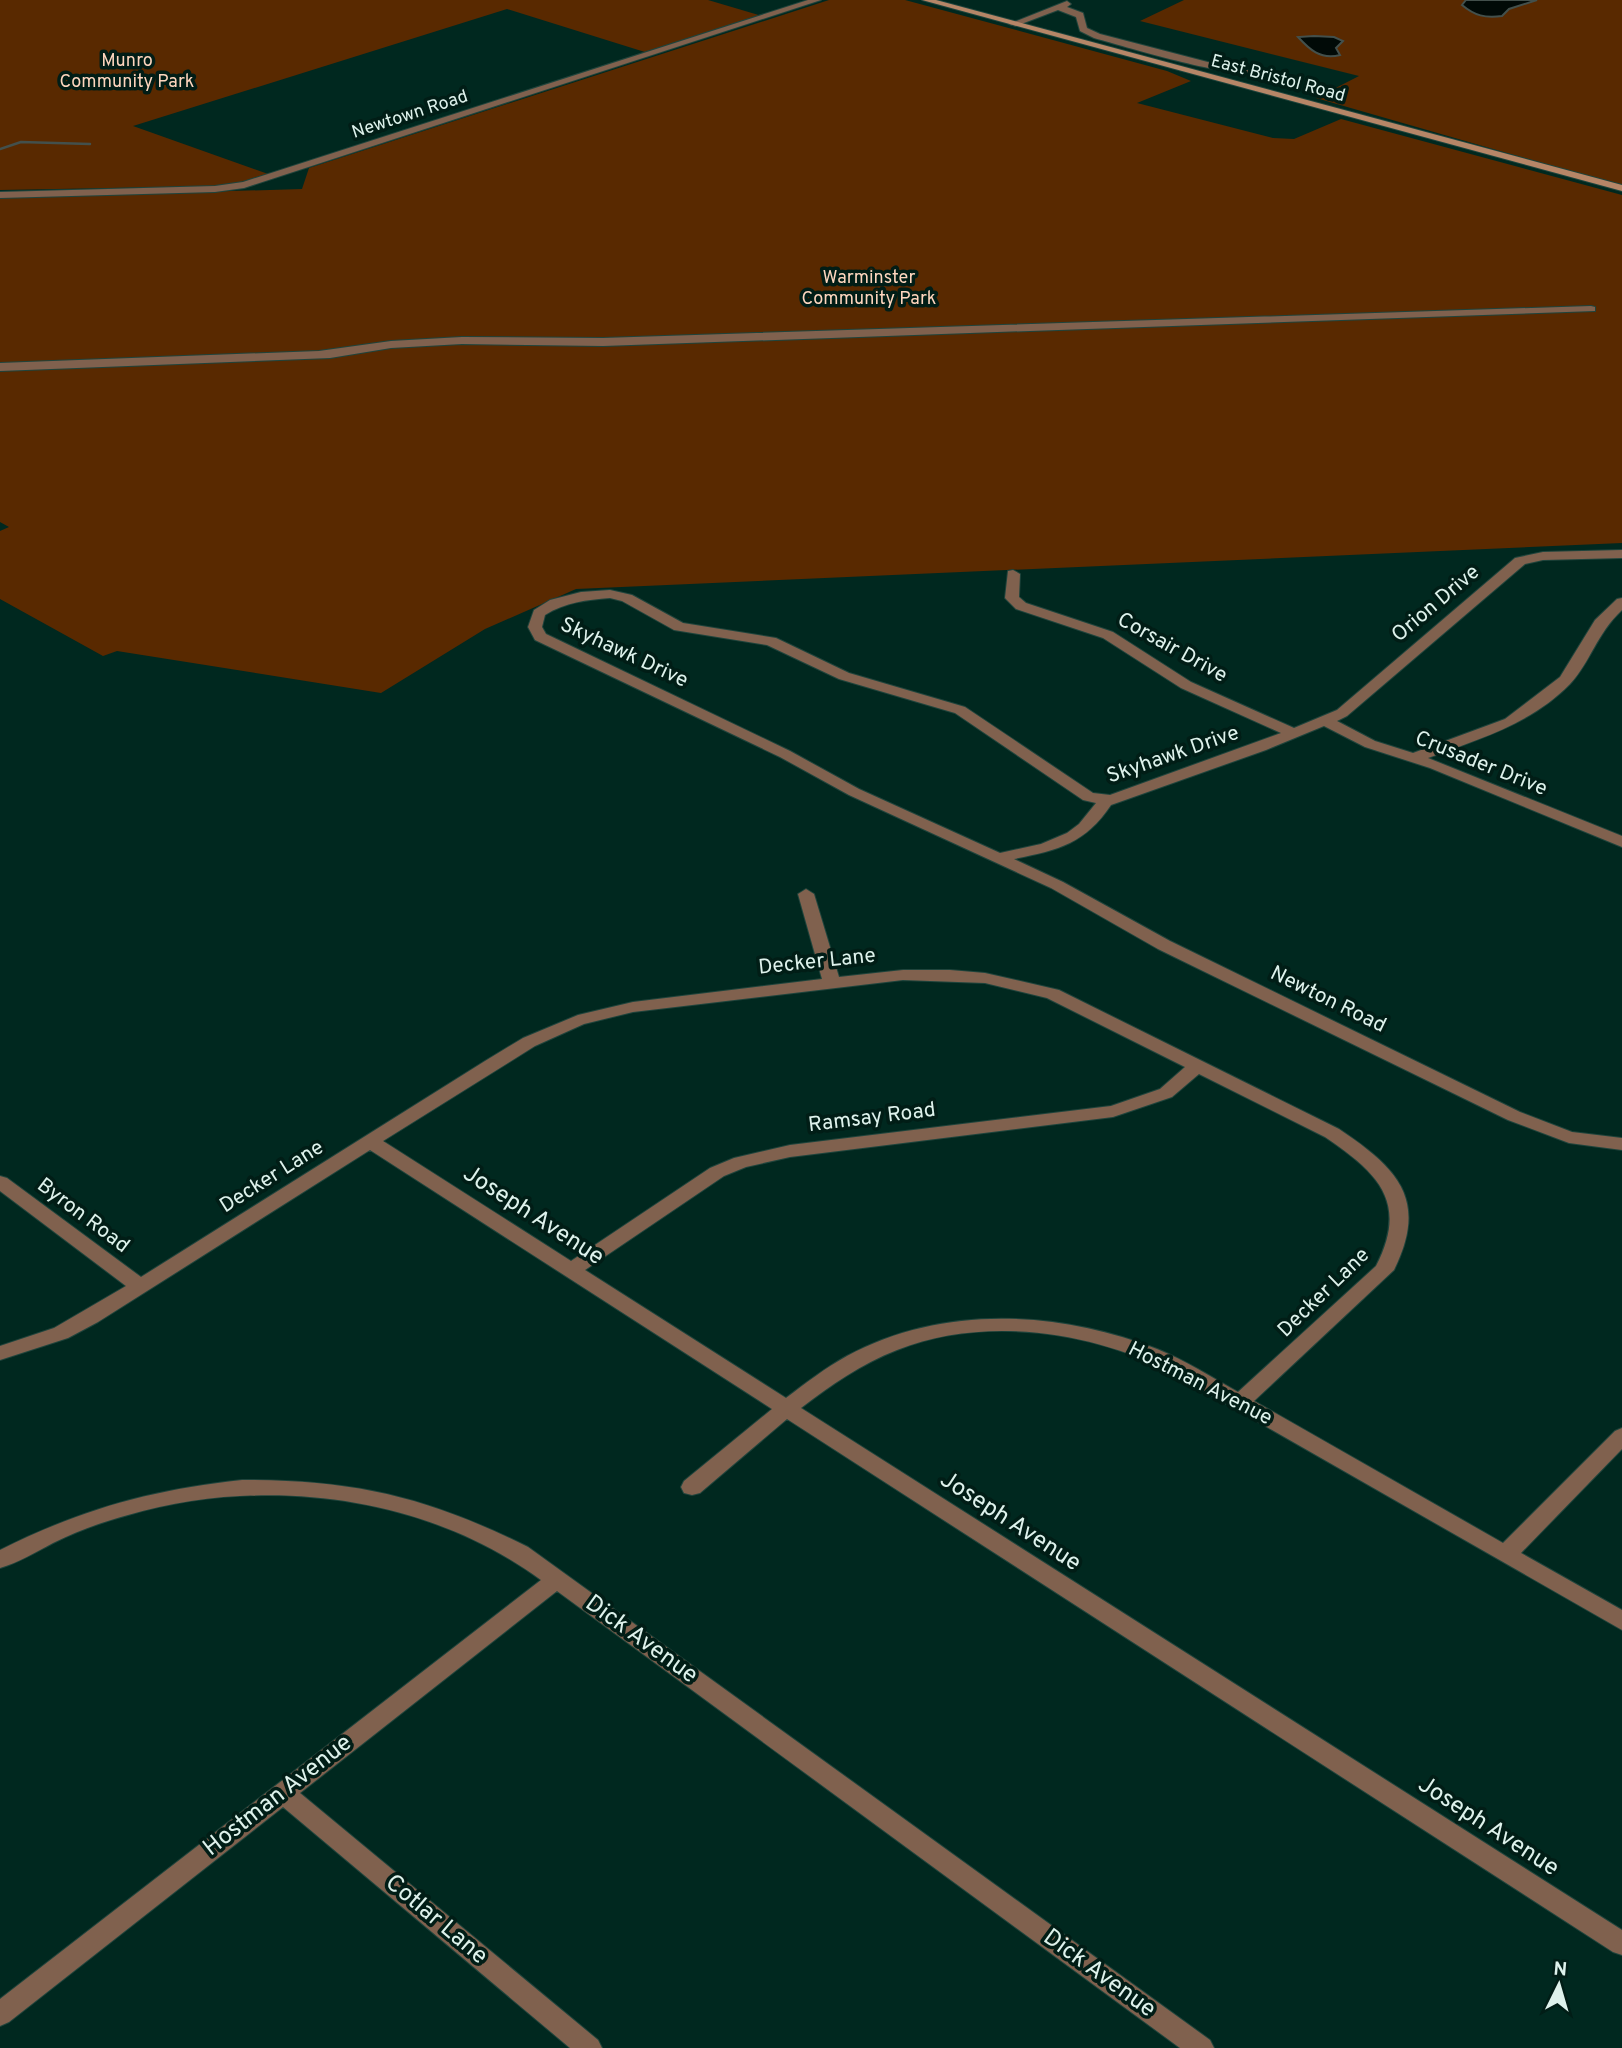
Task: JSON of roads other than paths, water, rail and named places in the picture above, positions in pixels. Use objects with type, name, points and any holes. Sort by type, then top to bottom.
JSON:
[{"type":"main road","name":"East Bristol Road","points":[[926,0],[1622,188]]},
{"type":"street","name":"Newtown Road","points":[[0,195],[215,189],[244,185],[817,0]]},
{"type":"street","points":[[1013,24],[1076,0]]},
{"type":"street","name":"East Bristol Road","points":[[1058,7],[1080,15],[1083,29],[1097,36],[1223,69],[1249,71]]},
{"type":"street","points":[[0,367],[603,342],[1591,309]]},
{"type":"street","name":"Orion Drive","points":[[1295,734],[1342,713],[1513,565],[1543,556],[1622,554]]},
{"type":"street","name":"Corsair Drive","points":[[1013,574],[1012,598],[1021,607],[1108,635],[1186,685],[1295,734]]},
{"type":"street","name":"Skyhawk Drive","points":[[1024,869],[854,792],[785,754],[540,637],[535,627],[539,613],[555,603],[581,596],[610,594],[627,598],[679,627],[771,641],[844,676],[960,710],[1072,787],[1102,800],[1119,799],[1295,734]]},
{"type":"street","points":[[1415,758],[1510,722],[1546,697],[1566,680],[1600,623],[1622,602]]},
{"type":"street","name":"Crusader Drive","points":[[1326,722],[1356,738],[1415,758],[1622,842]]},
{"type":"street","name":"Skyhawk Drive","points":[[999,858],[1055,844],[1081,834],[1097,817],[1102,800]]},
{"type":"street","name":"Newton Road","points":[[1024,869],[1164,945],[1514,1116],[1569,1138],[1622,1144]]},
{"type":"street","points":[[806,894],[832,983]]},
{"type":"street","name":"Decker Lane","points":[[0,1353],[61,1333],[529,1042],[578,1020],[633,1007],[929,974],[985,978],[1053,994],[1332,1133],[1357,1149],[1387,1178],[1400,1209],[1399,1241],[1384,1269],[1239,1402]]},
{"type":"street","name":"Ramsay Road","points":[[570,1271],[697,1183],[741,1162],[790,1151],[1113,1111],[1166,1093],[1198,1065]]},
{"type":"street","name":"Joseph Avenue","points":[[372,1142],[1622,1944]]},
{"type":"street","name":"Byron Road","points":[[0,1182],[140,1286]]},
{"type":"street","name":"Hostman Avenue","points":[[692,1487],[829,1377],[886,1347],[944,1330],[1011,1325],[1080,1332],[1151,1354],[1622,1621]]},
{"type":"street","points":[[1506,1554],[1622,1436]]},
{"type":"street","name":"Dick Avenue","points":[[0,1560],[72,1525],[144,1504],[216,1491],[286,1486],[381,1497],[449,1517],[497,1539],[557,1579],[1201,2048]]},
{"type":"street","name":"Hostman Avenue","points":[[0,2014],[557,1579]]},
{"type":"street","name":"Cotlar Lane","points":[[282,1792],[589,2048]]},
{"type":"waterway","points":[[0,149],[21,142],[90,144]]},
{"type":"park label","name":"Munro Community Park","points":[[127,71]]},
{"type":"park label","name":"Warminster Community Park","points":[[869,288]]}]
